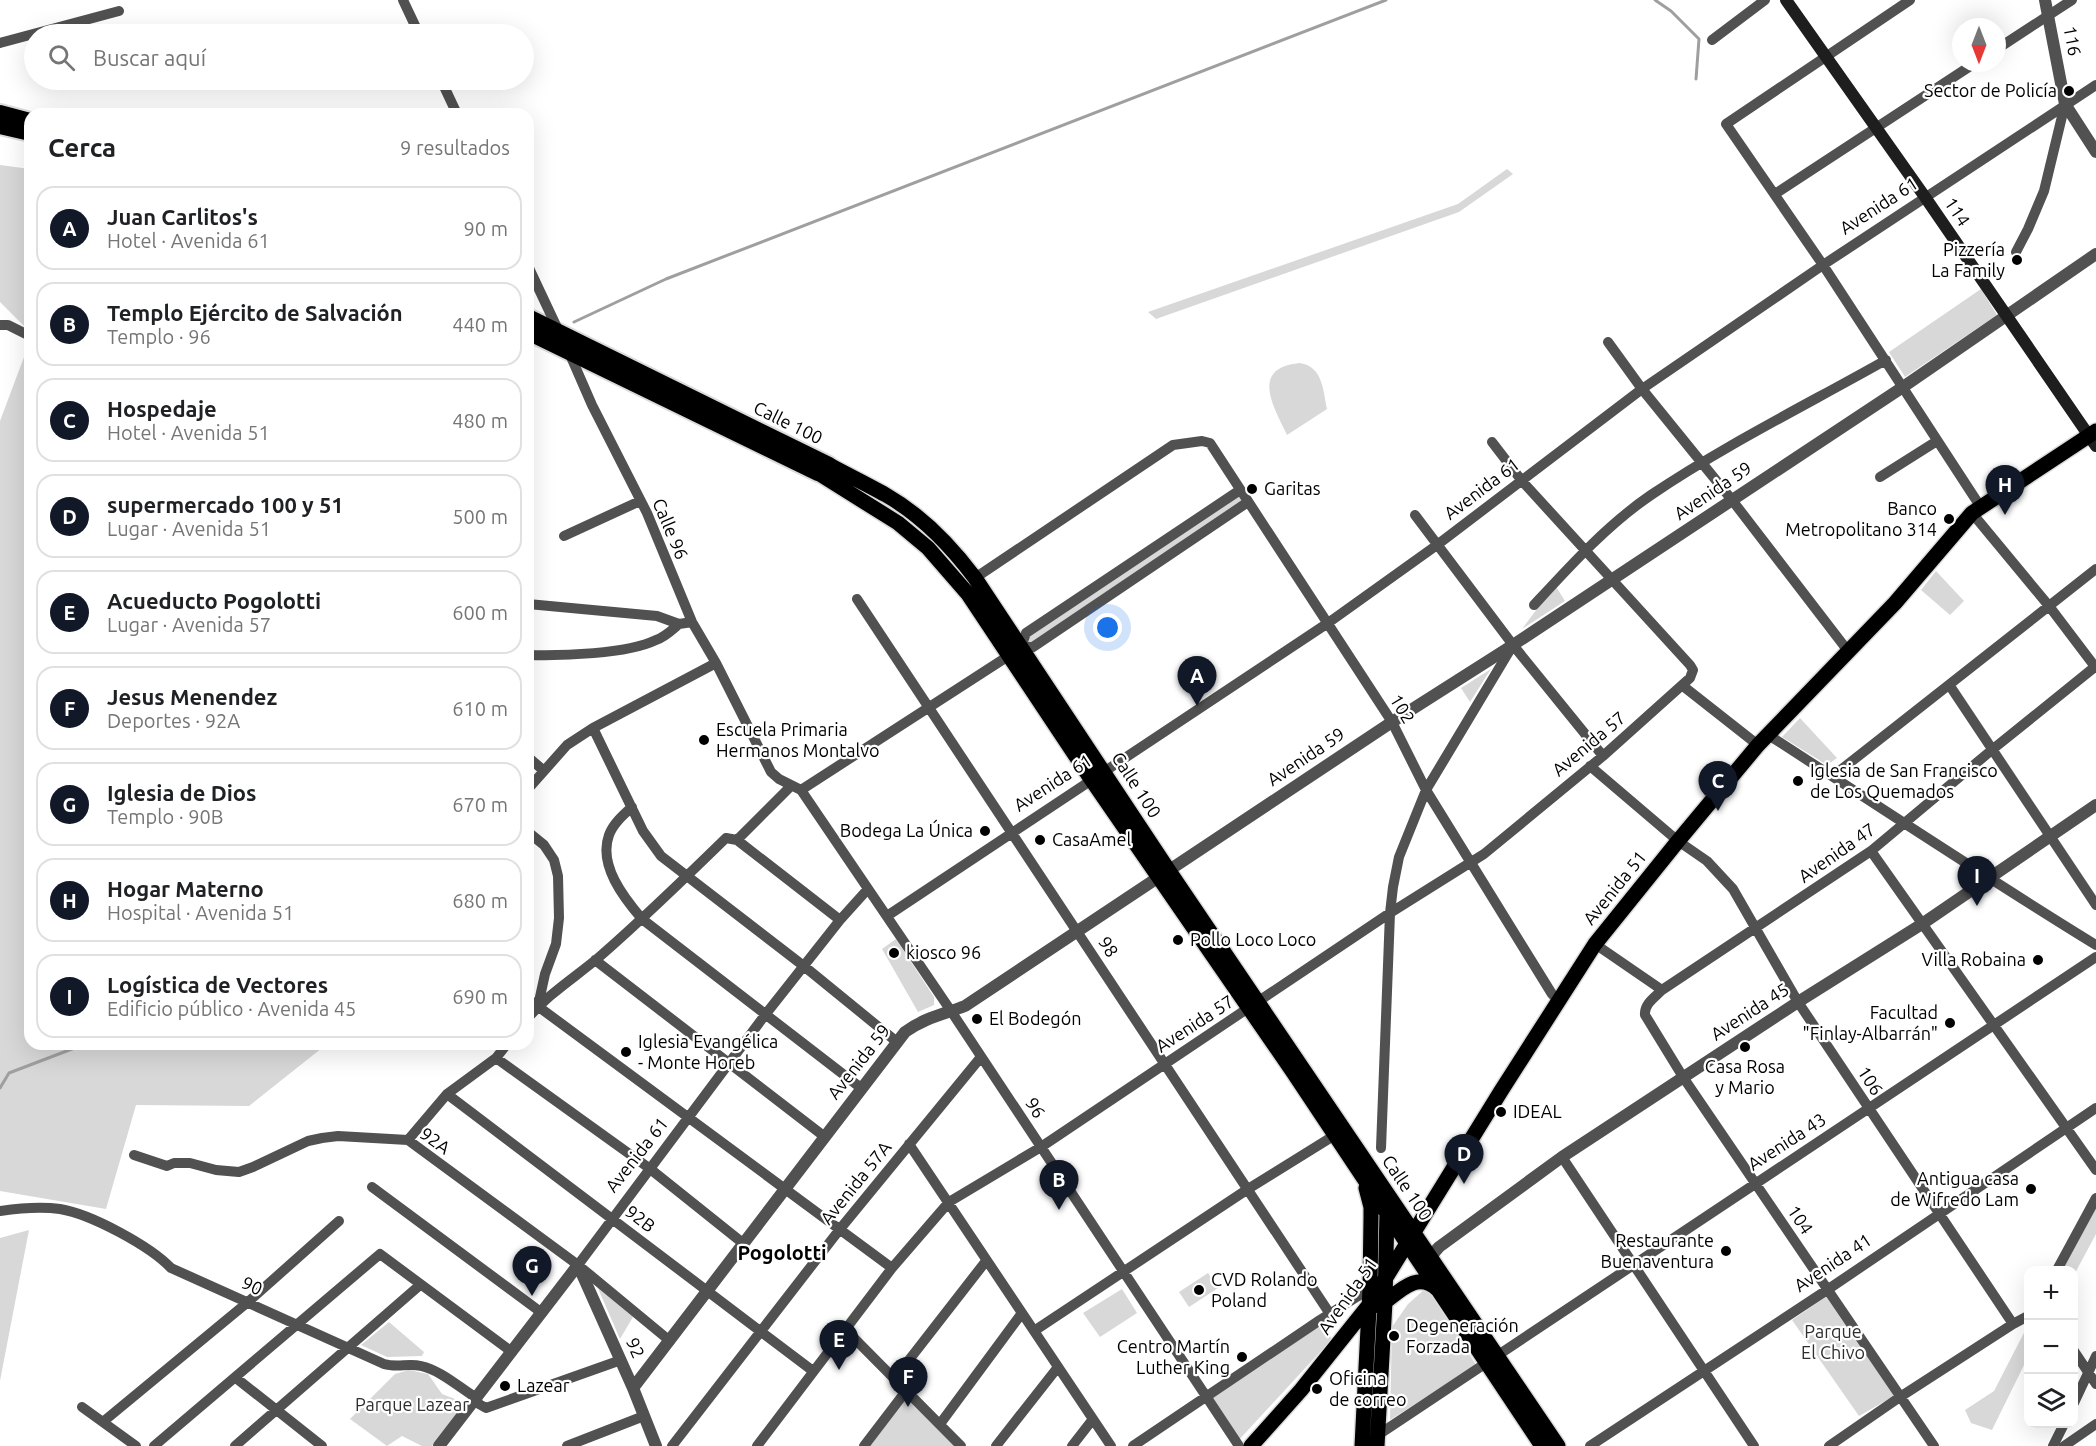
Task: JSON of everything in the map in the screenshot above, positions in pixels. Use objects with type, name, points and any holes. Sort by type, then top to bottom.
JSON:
[{"type":"highway","points":[[0,113],[24,119]]},
{"type":"highway","points":[[0,126],[24,132]]},
{"type":"highway","name":"Calle 100","points":[[534,320],[823,469]]},
{"type":"highway","name":"Calle 100","points":[[534,335],[823,469]]},
{"type":"main road","name":"114","points":[[1786,0],[2094,438]]},
{"type":"main road","name":"Avenida 51","points":[[1251,1446],[1342,1341],[1369,1303],[1595,944],[1678,841],[1763,740],[1895,603],[1976,509],[2094,438]]},
{"type":"main road","name":"Calle 100","points":[[823,469],[888,496],[920,520],[958,555],[975,578],[1015,652]]},
{"type":"main road","name":"Calle 100","points":[[823,469],[889,516],[928,548],[1015,652],[1253,1006],[1361,1174],[1387,1212],[1411,1238]]},
{"type":"main road","name":"Calle 100","points":[[1253,1006],[1386,1192],[1411,1238],[1492,1358],[1542,1446]]},
{"type":"main road","points":[[1361,1174],[1371,1207],[1362,1446]]},
{"type":"main road","points":[[1386,1192],[1407,1213],[1416,1213],[1430,1206]]},
{"type":"main road","points":[[1378,1440],[1385,1302],[1386,1192]]},
{"type":"main road","name":"Calle 100","points":[[1427,1261],[1440,1291],[1558,1446]]},
{"type":"main road","points":[[1369,1303],[1385,1302],[1408,1285],[1418,1281],[1430,1283],[1440,1291]]},
{"type":"main road","points":[[1383,1336],[1392,1313],[1408,1285]]},
{"type":"main road","points":[[1342,1341],[1350,1339],[1359,1343],[1366,1359]]},
{"type":"street","points":[[403,0],[414,24]]},
{"type":"street","points":[[1712,40],[1765,0]]},
{"type":"street","points":[[1910,0],[1726,124],[1886,360],[1976,509],[2096,667]]},
{"type":"street","name":"116","points":[[2045,0],[2065,104],[2096,152]]},
{"type":"street","points":[[2006,43],[2072,0]]},
{"type":"street","points":[[71,24],[119,11]]},
{"type":"street","points":[[0,43],[24,37]]},
{"type":"street","points":[[1775,194],[1961,72]]},
{"type":"street","name":"Avenida 61","points":[[887,916],[1328,623],[1437,545],[1642,389],[1823,265],[2096,85]]},
{"type":"street","points":[[446,90],[454,108]]},
{"type":"street","points":[[2016,252],[2044,191],[2065,104]]},
{"type":"street","name":"Avenida 59","points":[[633,1388],[861,1088],[897,1042],[917,1023],[933,1015],[965,1006],[1392,722],[1513,645],[1903,387],[2096,254]]},
{"type":"street","name":"Calle 96","points":[[534,279],[592,405],[640,501],[692,622],[716,663],[771,772],[796,788]]},
{"type":"street","points":[[0,325],[8,325],[24,333]]},
{"type":"street","points":[[1608,342],[1642,389],[1732,500],[1848,651]]},
{"type":"street","points":[[1534,605],[1584,550],[1650,496],[1701,464],[1886,360]]},
{"type":"street","name":"102","points":[[975,578],[1173,445],[1206,441],[1210,443],[1392,722],[1426,790],[1523,949],[1558,1000]]},
{"type":"street","points":[[1880,477],[1937,441]]},
{"type":"street","points":[[1492,442],[1522,481],[1612,580]]},
{"type":"street","points":[[1015,652],[1026,633],[1240,490]]},
{"type":"street","points":[[564,536],[640,501]]},
{"type":"street","points":[[737,840],[796,788],[930,707],[1015,652],[1033,647],[1248,502]]},
{"type":"street","points":[[1415,515],[1513,645],[1603,756]]},
{"type":"street","points":[[1833,776],[2096,569]]},
{"type":"street","name":"Avenida 57","points":[[757,1446],[892,1268],[949,1202],[1041,1147],[1390,913],[1484,854],[1603,756],[1683,686],[1693,670],[1690,665],[1612,580]]},
{"type":"street","name":"98","points":[[856,599],[930,707],[1330,1314]]},
{"type":"street","points":[[534,605],[657,616],[679,624]]},
{"type":"street","points":[[534,655],[574,654],[631,647],[654,641],[679,624],[692,622]]},
{"type":"street","points":[[1381,1148],[1390,913],[1399,857],[1426,790],[1513,645]]},
{"type":"street","points":[[534,781],[567,745],[716,663]]},
{"type":"street","name":"Avenida 47","points":[[1644,1010],[1662,990],[1872,851],[1993,749],[2096,667]]},
{"type":"street","points":[[1683,686],[1763,740],[1833,776],[1988,879],[2096,945]]},
{"type":"street","points":[[1950,686],[2096,905]]},
{"type":"street","points":[[593,729],[643,831],[661,856],[805,967],[897,1042]]},
{"type":"street","points":[[534,762],[543,770]]},
{"type":"street","name":"106","points":[[1590,766],[1678,841],[1707,861],[1733,889],[1798,1002],[2013,1324]]},
{"type":"street","name":"96","points":[[796,788],[951,1011],[1239,1446]]},
{"type":"street","name":"Avenida 45","points":[[1408,1285],[1439,1247],[1562,1157],[1798,1002],[1922,924],[2096,805]]},
{"type":"street","points":[[632,807],[608,836],[607,850],[609,863],[619,890],[642,919],[861,1088]]},
{"type":"street","points":[[534,837],[544,845],[554,860],[558,876],[559,918],[556,944],[545,974],[538,1006]]},
{"type":"street","points":[[534,1011],[642,919],[726,838],[737,840],[840,920]]},
{"type":"street","points":[[1872,851],[2096,1170]]},
{"type":"street","name":"Avenida 61","points":[[439,1446],[542,1313],[765,1015],[840,920],[867,890]]},
{"type":"street","points":[[1595,944],[1662,990]]},
{"type":"street","name":"Avenida 43","points":[[1378,1440],[1492,1358],[2096,957]]},
{"type":"street","points":[[596,960],[825,1137]]},
{"type":"street","points":[[534,1003],[892,1268]]},
{"type":"street","name":"104","points":[[1644,1010],[1645,1016],[1683,1077],[1934,1446]]},
{"type":"street","points":[[408,1140],[447,1094],[496,1058],[502,1050]]},
{"type":"street","name":"Avenida 57A","points":[[672,1446],[840,1229],[981,1057]]},
{"type":"street","points":[[496,1058],[649,1168],[744,1244]]},
{"type":"street","name":"92B","points":[[447,1094],[813,1371]]},
{"type":"street","name":"Avenida 41","points":[[1590,1446],[1827,1290],[2096,1108]]},
{"type":"street","points":[[1034,1330],[1248,1189],[1335,1135]]},
{"type":"street","name":"92A","points":[[134,1155],[167,1166],[174,1163],[190,1163],[216,1170],[239,1172],[308,1141],[322,1138],[338,1136],[408,1140],[578,1265],[670,1341]]},
{"type":"street","points":[[909,1144],[1111,1446]]},
{"type":"street","points":[[1562,1157],[1754,1446]]},
{"type":"street","points":[[372,1187],[542,1313]]},
{"type":"street","points":[[2059,1266],[2096,1198]]},
{"type":"street","name":"90","points":[[0,1211],[26,1207],[62,1209],[95,1221],[148,1250],[171,1268],[349,1348],[391,1366],[427,1367],[475,1397],[479,1404],[486,1408],[621,1360]]},
{"type":"street","points":[[104,1421],[248,1302],[339,1221]]},
{"type":"street","points":[[154,1446],[380,1254],[512,1352]]},
{"type":"street","points":[[895,1378],[986,1261]]},
{"type":"street","name":"92","points":[[578,1265],[621,1360],[656,1446]]},
{"type":"street","points":[[235,1446],[420,1285]]},
{"type":"street","points":[[1133,1446],[1330,1314],[1369,1303]]},
{"type":"street","points":[[940,1424],[1022,1314]]},
{"type":"street","points":[[1829,1446],[1900,1396],[2024,1318]]},
{"type":"street","points":[[846,1330],[961,1446]]},
{"type":"street","points":[[2078,1393],[2096,1356]]},
{"type":"street","points":[[2078,1358],[2096,1384]]},
{"type":"street","points":[[996,1446],[1058,1367]]},
{"type":"street","points":[[236,1378],[322,1446]]},
{"type":"street","points":[[864,1446],[906,1391]]},
{"type":"street","points":[[82,1407],[136,1446]]},
{"type":"street","points":[[567,1446],[644,1416]]},
{"type":"street","points":[[1072,1446],[1093,1419]]},
{"type":"street","points":[[2064,1446],[2096,1424]]},
{"type":"street","points":[[2053,1446],[2062,1428]]},
{"type":"green space","points":[[0,165],[24,168],[24,326],[0,302]]},
{"type":"green space","points":[[1507,169],[1513,174],[1459,212],[1156,319],[1148,312],[1458,204]]},
{"type":"green space","points":[[1981,289],[1997,315],[1905,377],[1889,352]]},
{"type":"green space","points":[[24,357],[24,1050],[319,1050],[249,1106],[136,1105],[106,1209],[0,1191],[0,421]]},
{"type":"green space","points":[[1300,363],[1308,365],[1318,374],[1327,409],[1287,435],[1272,401],[1270,381],[1275,372],[1284,366]]},
{"type":"green space","points":[[822,467],[906,515],[938,543],[966,576],[1013,648],[969,585]]},
{"type":"green space","points":[[1239,494],[1245,501],[1032,644],[1025,644],[1028,636]]},
{"type":"green space","points":[[1936,571],[1964,601],[1950,615],[1921,590]]},
{"type":"green space","points":[[1555,585],[1565,601],[1522,629]]},
{"type":"green space","points":[[1491,669],[1470,702],[1461,688]]},
{"type":"green space","points":[[1800,718],[1837,758],[1827,765],[1782,737]]},
{"type":"green space","points":[[896,939],[934,997],[934,1005],[918,1012],[882,949]]},
{"type":"green space","points":[[2096,1207],[2096,1234],[2078,1268],[2062,1266]]},
{"type":"green space","points":[[29,1230],[0,1381],[0,1238]]},
{"type":"green space","name":"CVD Rolando Poland","points":[[1208,1273],[1218,1288],[1189,1307],[1179,1292]]},
{"type":"green space","points":[[597,1286],[633,1317],[620,1339]]},
{"type":"green space","points":[[1122,1289],[1137,1313],[1100,1337],[1083,1313]]},
{"type":"green space","points":[[1425,1289],[1429,1290],[1476,1365],[1390,1420],[1392,1327],[1408,1304]]},
{"type":"green space","name":"Parque El Chivo","points":[[1827,1296],[1894,1396],[1859,1416],[1792,1320]]},
{"type":"green space","points":[[1320,1320],[1332,1339],[1237,1442],[1207,1396]]},
{"type":"green space","points":[[389,1322],[424,1352],[422,1356],[387,1357],[361,1345]]},
{"type":"green space","points":[[2024,1333],[2024,1365],[1992,1430],[1971,1423],[1965,1410],[1994,1391]]},
{"type":"green space","name":"Parque Lazear","points":[[409,1370],[428,1374],[442,1394],[468,1404],[432,1446],[422,1446],[402,1436],[387,1446],[350,1419],[395,1374]]},
{"type":"green space","points":[[906,1391],[961,1446],[864,1446]]},
{"type":"waterway","points":[[574,322],[666,279],[1386,0]]},
{"type":"waterway","points":[[1655,0],[1671,11],[1699,39],[1696,79]]},
{"type":"waterway","points":[[0,1088],[9,1073],[69,1050]]},
{"type":"place","name":"Sector de Policía","points":[[2069,91]]},
{"type":"place","name":"Pizzería La Family","points":[[2017,260]]},
{"type":"place","name":"Garitas","points":[[1252,489]]},
{"type":"place","name":"Hogar Materno","points":[[2005,515]]},
{"type":"place","name":"Banco Metropolitano 314","points":[[1949,519]]},
{"type":"place","name":"Juan Carlitos's","points":[[1197,706]]},
{"type":"place","name":"Escuela Primaria Hermanos Montalvo","points":[[704,740]]},
{"type":"place","name":"Iglesia de San Francisco de Los Quemados","points":[[1798,781]]},
{"type":"place","name":"Hospedaje","points":[[1718,811]]},
{"type":"place","name":"Bodega La Única","points":[[985,831]]},
{"type":"place","name":"CasaAmel","points":[[1040,840]]},
{"type":"place","name":"Logística de Vectores","points":[[1977,906]]},
{"type":"place","name":"Pollo Loco Loco","points":[[1178,940]]},
{"type":"place","name":"kiosco 96","points":[[894,953]]},
{"type":"place","name":"Villa Robaina","points":[[2038,960]]},
{"type":"place","name":"El Bodegón","points":[[977,1019]]},
{"type":"place","name":"Facultad \"Finlay-Albarrán\"","points":[[1950,1023]]},
{"type":"place","name":"Casa Rosa y Mario","points":[[1745,1047]]},
{"type":"place","name":"Iglesia Evangélica - Monte Horeb","points":[[626,1052]]},
{"type":"place","name":"IDEAL","points":[[1501,1112]]},
{"type":"place","name":"supermercado 100 y 51","points":[[1464,1184]]},
{"type":"place","name":"Antigua casa de Wifredo Lam","points":[[2031,1189]]},
{"type":"place","name":"Templo Ejército de Salvación","points":[[1059,1210]]},
{"type":"place","name":"Restaurante Buenaventura","points":[[1726,1251]]},
{"type":"place","name":"CVD Rolando Poland","points":[[1199,1290]]},
{"type":"place","name":"Iglesia de Dios","points":[[532,1296]]},
{"type":"place","name":"Degeneración Forzada","points":[[1394,1336]]},
{"type":"place","name":"Centro Martín Luther King","points":[[1242,1357]]},
{"type":"place","name":"Acueducto Pogolotti","points":[[839,1370]]},
{"type":"place","name":"Lazear","points":[[505,1386]]},
{"type":"place","name":"Oficina de correo","points":[[1317,1389]]},
{"type":"place","name":"Jesus Menendez","points":[[908,1407]]},
{"type":"district","name":"Pogolotti","points":[[782,1253]]}]
